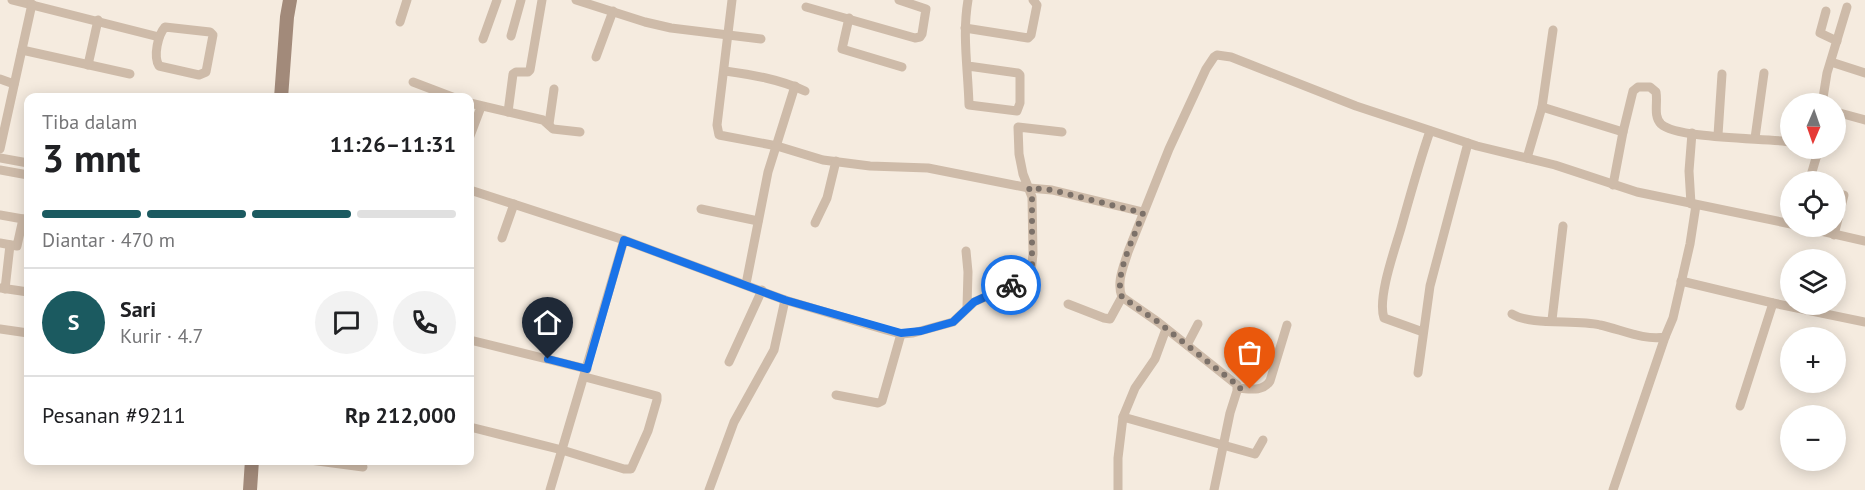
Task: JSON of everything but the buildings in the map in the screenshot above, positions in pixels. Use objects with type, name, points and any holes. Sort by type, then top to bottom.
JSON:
[{"type":"main road","points":[[281,93],[290,0]]},
{"type":"main road","points":[[250,490],[252,465]]},
{"type":"street","points":[[12,0],[159,37]]},
{"type":"street","points":[[400,22],[407,0]]},
{"type":"street","points":[[483,39],[497,0]]},
{"type":"street","points":[[511,36],[521,0]]},
{"type":"street","points":[[508,112],[513,73],[530,70],[542,0]]},
{"type":"street","points":[[576,0],[611,7],[645,22],[690,31],[761,39]]},
{"type":"street","points":[[732,0],[717,125],[719,135],[777,146],[823,160],[870,166],[928,168],[966,174],[1029,188],[1052,190],[1143,213]]},
{"type":"street","points":[[806,7],[920,38],[925,24],[926,9],[899,0]]},
{"type":"street","points":[[968,0],[964,47],[968,66],[969,105],[1017,111],[1020,102],[1020,75],[1018,73],[968,66]]},
{"type":"street","points":[[965,28],[1028,38],[1037,5],[1033,0]]},
{"type":"street","points":[[0,149],[32,4]]},
{"type":"street","points":[[596,57],[611,7]]},
{"type":"street","points":[[1824,93],[1831,62],[1848,7]]},
{"type":"street","points":[[1826,11],[1820,33],[1837,41]]},
{"type":"street","points":[[849,18],[842,49],[902,67]]},
{"type":"street","points":[[88,65],[98,20]]},
{"type":"street","points":[[165,27],[210,32],[214,38],[206,72],[199,75],[159,66],[156,58],[159,37],[165,27]]},
{"type":"street","points":[[1527,159],[1542,107],[1553,30]]},
{"type":"street","points":[[22,50],[130,74]]},
{"type":"street","points":[[1238,388],[1187,345],[1122,297],[1119,291],[1122,269],[1169,149],[1206,69],[1217,55],[1240,60],[1324,94],[1468,143],[1555,165],[1613,185],[1694,205],[1780,221]]},
{"type":"street","points":[[1831,62],[1865,73]]},
{"type":"street","points":[[725,71],[770,78],[805,91]]},
{"type":"street","points":[[1755,138],[1764,73]]},
{"type":"street","points":[[1718,135],[1722,74]]},
{"type":"street","points":[[0,79],[14,84]]},
{"type":"street","points":[[413,82],[442,93]]},
{"type":"street","points":[[746,284],[766,179],[795,86]]},
{"type":"street","points":[[1613,185],[1633,91],[1638,87],[1644,86],[1656,93],[1657,117],[1661,123],[1671,129],[1780,141]]},
{"type":"street","points":[[549,124],[554,89]]},
{"type":"street","points":[[474,105],[543,120],[553,129],[580,132]]},
{"type":"street","points":[[474,124],[480,107]]},
{"type":"street","points":[[1542,107],[1623,132]]},
{"type":"street","points":[[1846,115],[1865,120]]},
{"type":"street","points":[[474,191],[624,240],[785,300],[901,333],[921,331],[953,322],[967,307],[984,296],[1028,277],[1032,267],[1032,197],[1023,174],[1019,154],[1018,127],[1062,132]]},
{"type":"street","points":[[1423,332],[1384,318],[1383,312],[1389,270],[1407,200],[1430,131]]},
{"type":"street","points":[[1613,490],[1673,318],[1690,244],[1694,205],[1689,171],[1692,133]]},
{"type":"street","points":[[1418,373],[1430,286],[1468,143]]},
{"type":"street","points":[[0,158],[24,162]]},
{"type":"street","points":[[815,224],[827,198],[836,161]]},
{"type":"street","points":[[0,170],[24,174]]},
{"type":"street","points":[[502,238],[514,204]]},
{"type":"street","points":[[701,209],[758,221]]},
{"type":"street","points":[[0,215],[24,220]]},
{"type":"street","points":[[24,223],[9,245],[2,289],[24,292]]},
{"type":"street","points":[[1552,320],[1563,226]]},
{"type":"street","points":[[1844,237],[1865,241]]},
{"type":"street","points":[[550,490],[624,240]]},
{"type":"street","points":[[9,245],[24,247]]},
{"type":"street","points":[[966,250],[967,307]]},
{"type":"street","points":[[1681,281],[1865,322]]},
{"type":"street","points":[[729,362],[762,290]]},
{"type":"street","points":[[1068,304],[1110,319],[1122,297]]},
{"type":"street","points":[[709,490],[734,422],[774,350],[785,300]]},
{"type":"street","points":[[1740,406],[1773,303]]},
{"type":"street","points":[[1512,314],[1536,320],[1598,324],[1624,332],[1658,338],[1665,337]]},
{"type":"street","points":[[1187,345],[1198,324]]},
{"type":"street","points":[[1238,388],[1262,389],[1266,386],[1287,325]]},
{"type":"street","points":[[0,329],[24,332]]},
{"type":"street","points":[[1118,490],[1118,458],[1123,417],[1135,388],[1155,359],[1166,329]]},
{"type":"street","points":[[836,395],[878,403],[882,401],[901,333]]},
{"type":"street","points":[[474,341],[655,394],[657,400],[648,431],[631,469],[628,470],[562,450],[474,428]]},
{"type":"street","points":[[1214,490],[1222,446],[1238,388]]},
{"type":"street","points":[[1123,417],[1256,454],[1263,440]]},
{"type":"street","points":[[332,465],[363,466]]},
{"type":"way so far","points":[[1011,285],[1028,277],[1032,267],[1032,197],[1029,188],[1052,190],[1137,210],[1143,213],[1122,269],[1119,291],[1122,297],[1158,322],[1238,388],[1250,389]]},
{"type":"route","points":[[548,359],[587,369],[624,240],[785,300],[901,333],[913,333],[953,322],[974,302],[1011,285]]}]
